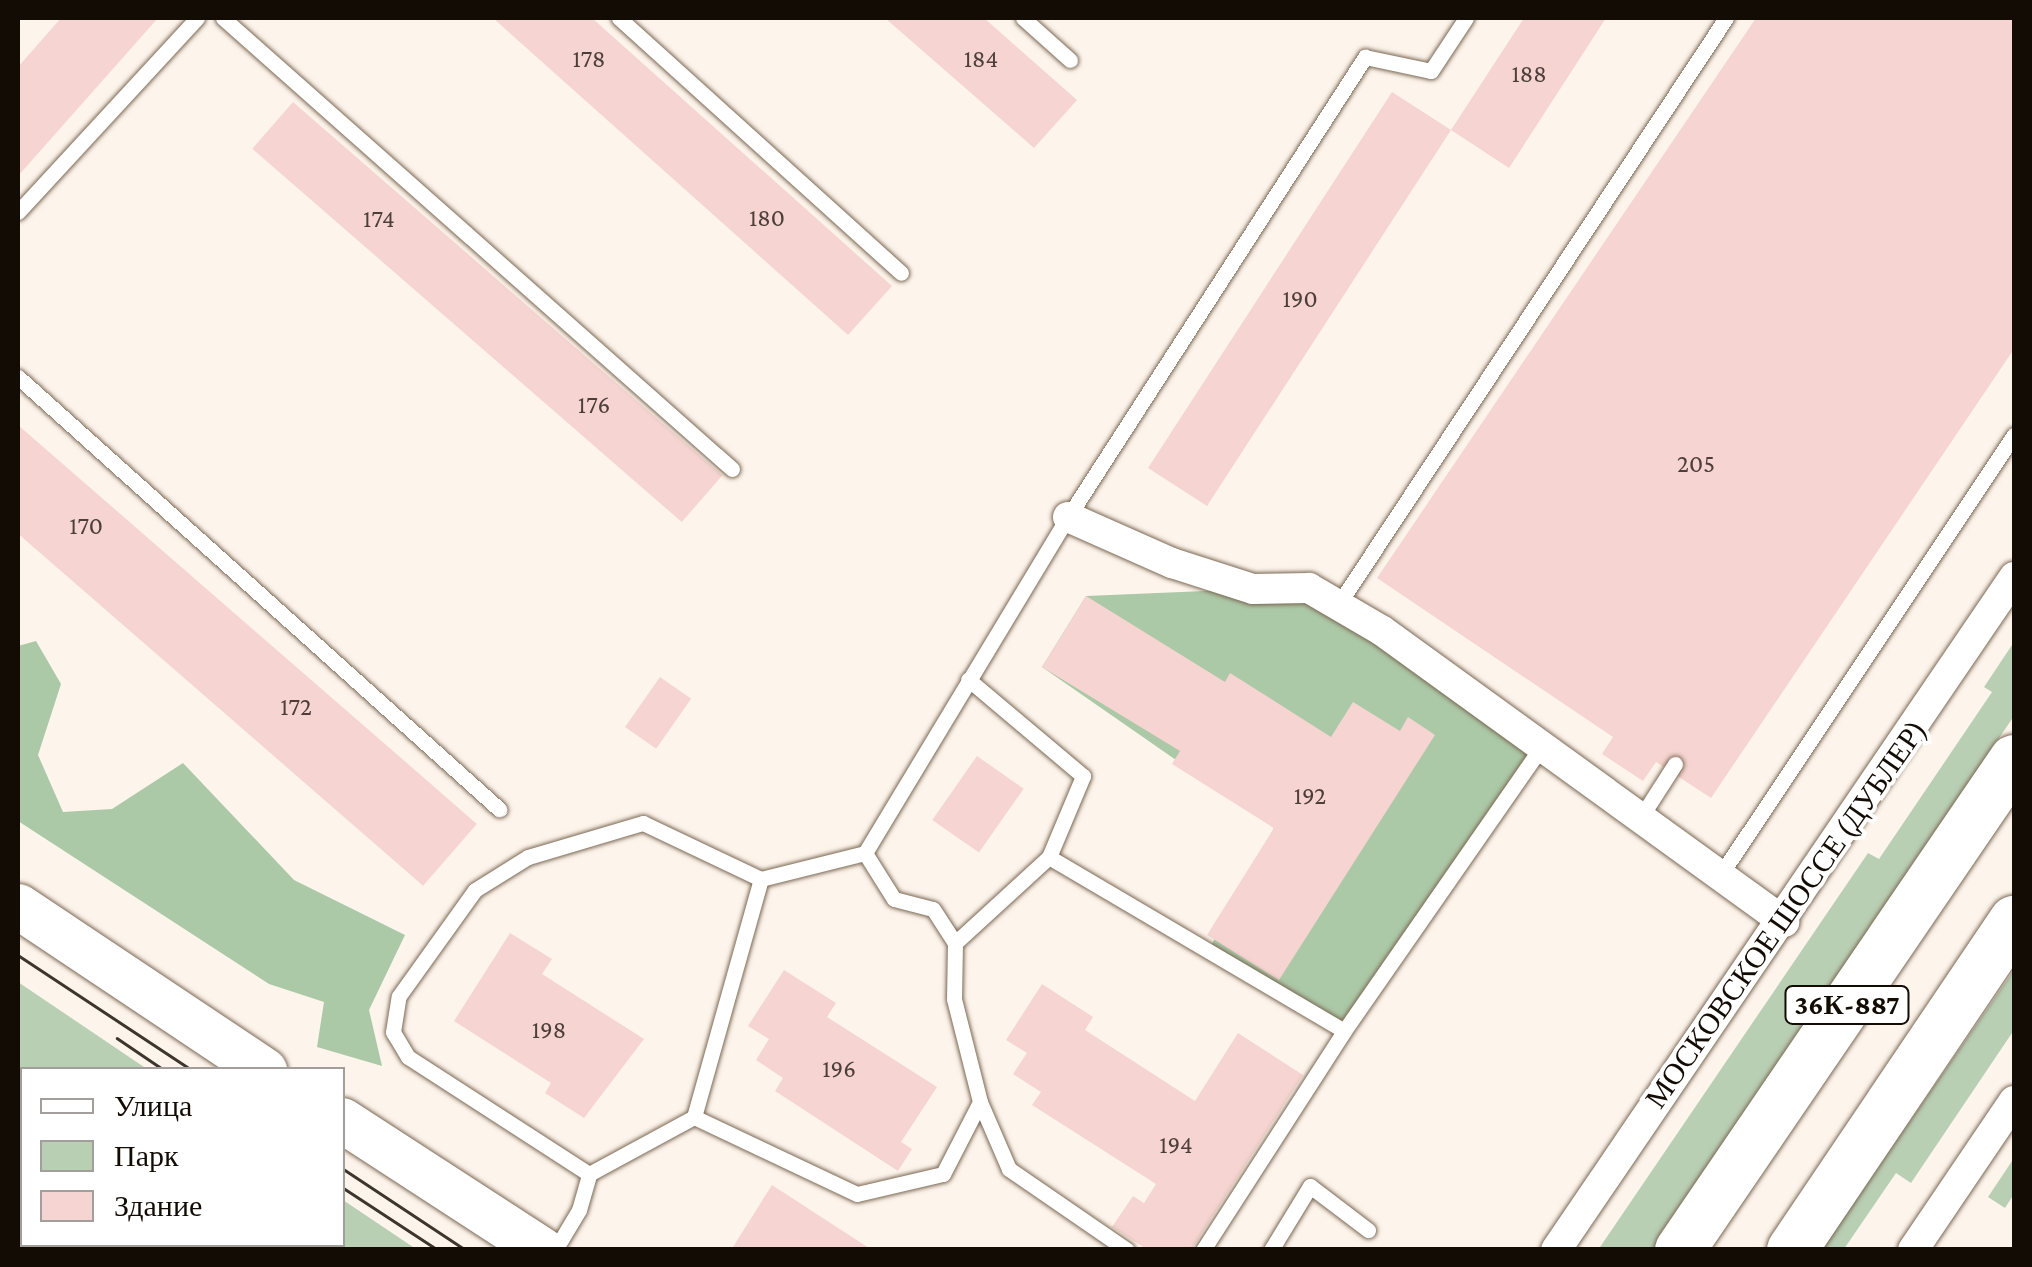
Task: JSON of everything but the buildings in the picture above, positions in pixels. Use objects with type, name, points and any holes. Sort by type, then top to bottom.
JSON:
[{"type":"main road","name":"36К-887","points":[[1680,1250],[2014,760]]},
{"type":"main road","points":[[18,906],[260,1067]]},
{"type":"main road","name":"36К-887","points":[[1792,1250],[2014,921]]},
{"type":"main road","points":[[345,1122],[542,1250]]},
{"type":"street","points":[[1068,518],[1253,590],[1309,588],[1542,746],[1785,922]]},
{"type":"street","name":"МОСКОВСКОЕ ШОССЕ (ДУБЛЕР)","points":[[1556,1250],[1785,922],[2014,577]]},
{"type":"street","points":[[1913,1250],[2014,1100]]},
{"type":"lane","points":[[18,212],[197,18]]},
{"type":"lane","points":[[222,18],[732,469]]},
{"type":"lane","points":[[619,18],[901,273]]},
{"type":"lane","points":[[1023,18],[1070,60]]},
{"type":"lane","points":[[589,1174],[408,1056],[393,1032],[399,996],[475,890],[528,857],[644,823],[761,879],[865,853],[1068,518],[1365,58],[1430,72],[1466,18]]},
{"type":"lane","points":[[1338,605],[1726,18]]},
{"type":"lane","points":[[18,377],[499,809]]},
{"type":"lane","points":[[1721,874],[2014,435]]},
{"type":"lane","points":[[956,943],[1050,858],[1083,776],[968,680]]},
{"type":"lane","points":[[1203,1250],[1344,1031],[1542,746]]},
{"type":"lane","points":[[1641,817],[1675,764]]},
{"type":"lane","points":[[865,853],[894,899],[933,909],[956,943],[954,999],[980,1102],[1009,1169],[1126,1250]]},
{"type":"lane","points":[[1050,858],[1344,1031]]},
{"type":"lane","points":[[555,1250],[579,1210],[589,1174],[694,1118],[761,879]]},
{"type":"lane","points":[[694,1118],[857,1194],[943,1174],[980,1102]]},
{"type":"lane","points":[[1271,1250],[1310,1186],[1368,1230]]},
{"type":"green space","points":[[1253,589],[1338,605],[1542,746],[1344,1031],[1208,951],[1274,828],[1042,667],[1086,596]]},
{"type":"green space","points":[[36,641],[61,684],[38,755],[63,812],[112,809],[183,763],[294,880],[405,935],[369,1010],[382,1066],[317,1047],[324,1002],[269,984],[18,821],[18,646]]},
{"type":"green space","points":[[2014,642],[2014,716],[1654,1249],[1598,1250],[1868,853],[1879,859],[1992,692],[1984,687]]},
{"type":"green space","points":[[2014,970],[2014,1030],[1911,1183],[1896,1173],[1844,1249],[1821,1250]]},
{"type":"green space","points":[[18,982],[144,1067],[20,1067]]},
{"type":"green space","points":[[2014,1158],[2014,1194],[2005,1208],[1988,1197]]},
{"type":"green space","points":[[345,1201],[416,1249],[292,1247],[345,1247]]},
{"type":"tram line","points":[[18,955],[187,1067]]},
{"type":"tram line","points":[[117,1038],[160,1067]]},
{"type":"tram line","points":[[345,1170],[466,1250]]},
{"type":"tram line","points":[[345,1189],[438,1250]]}]
